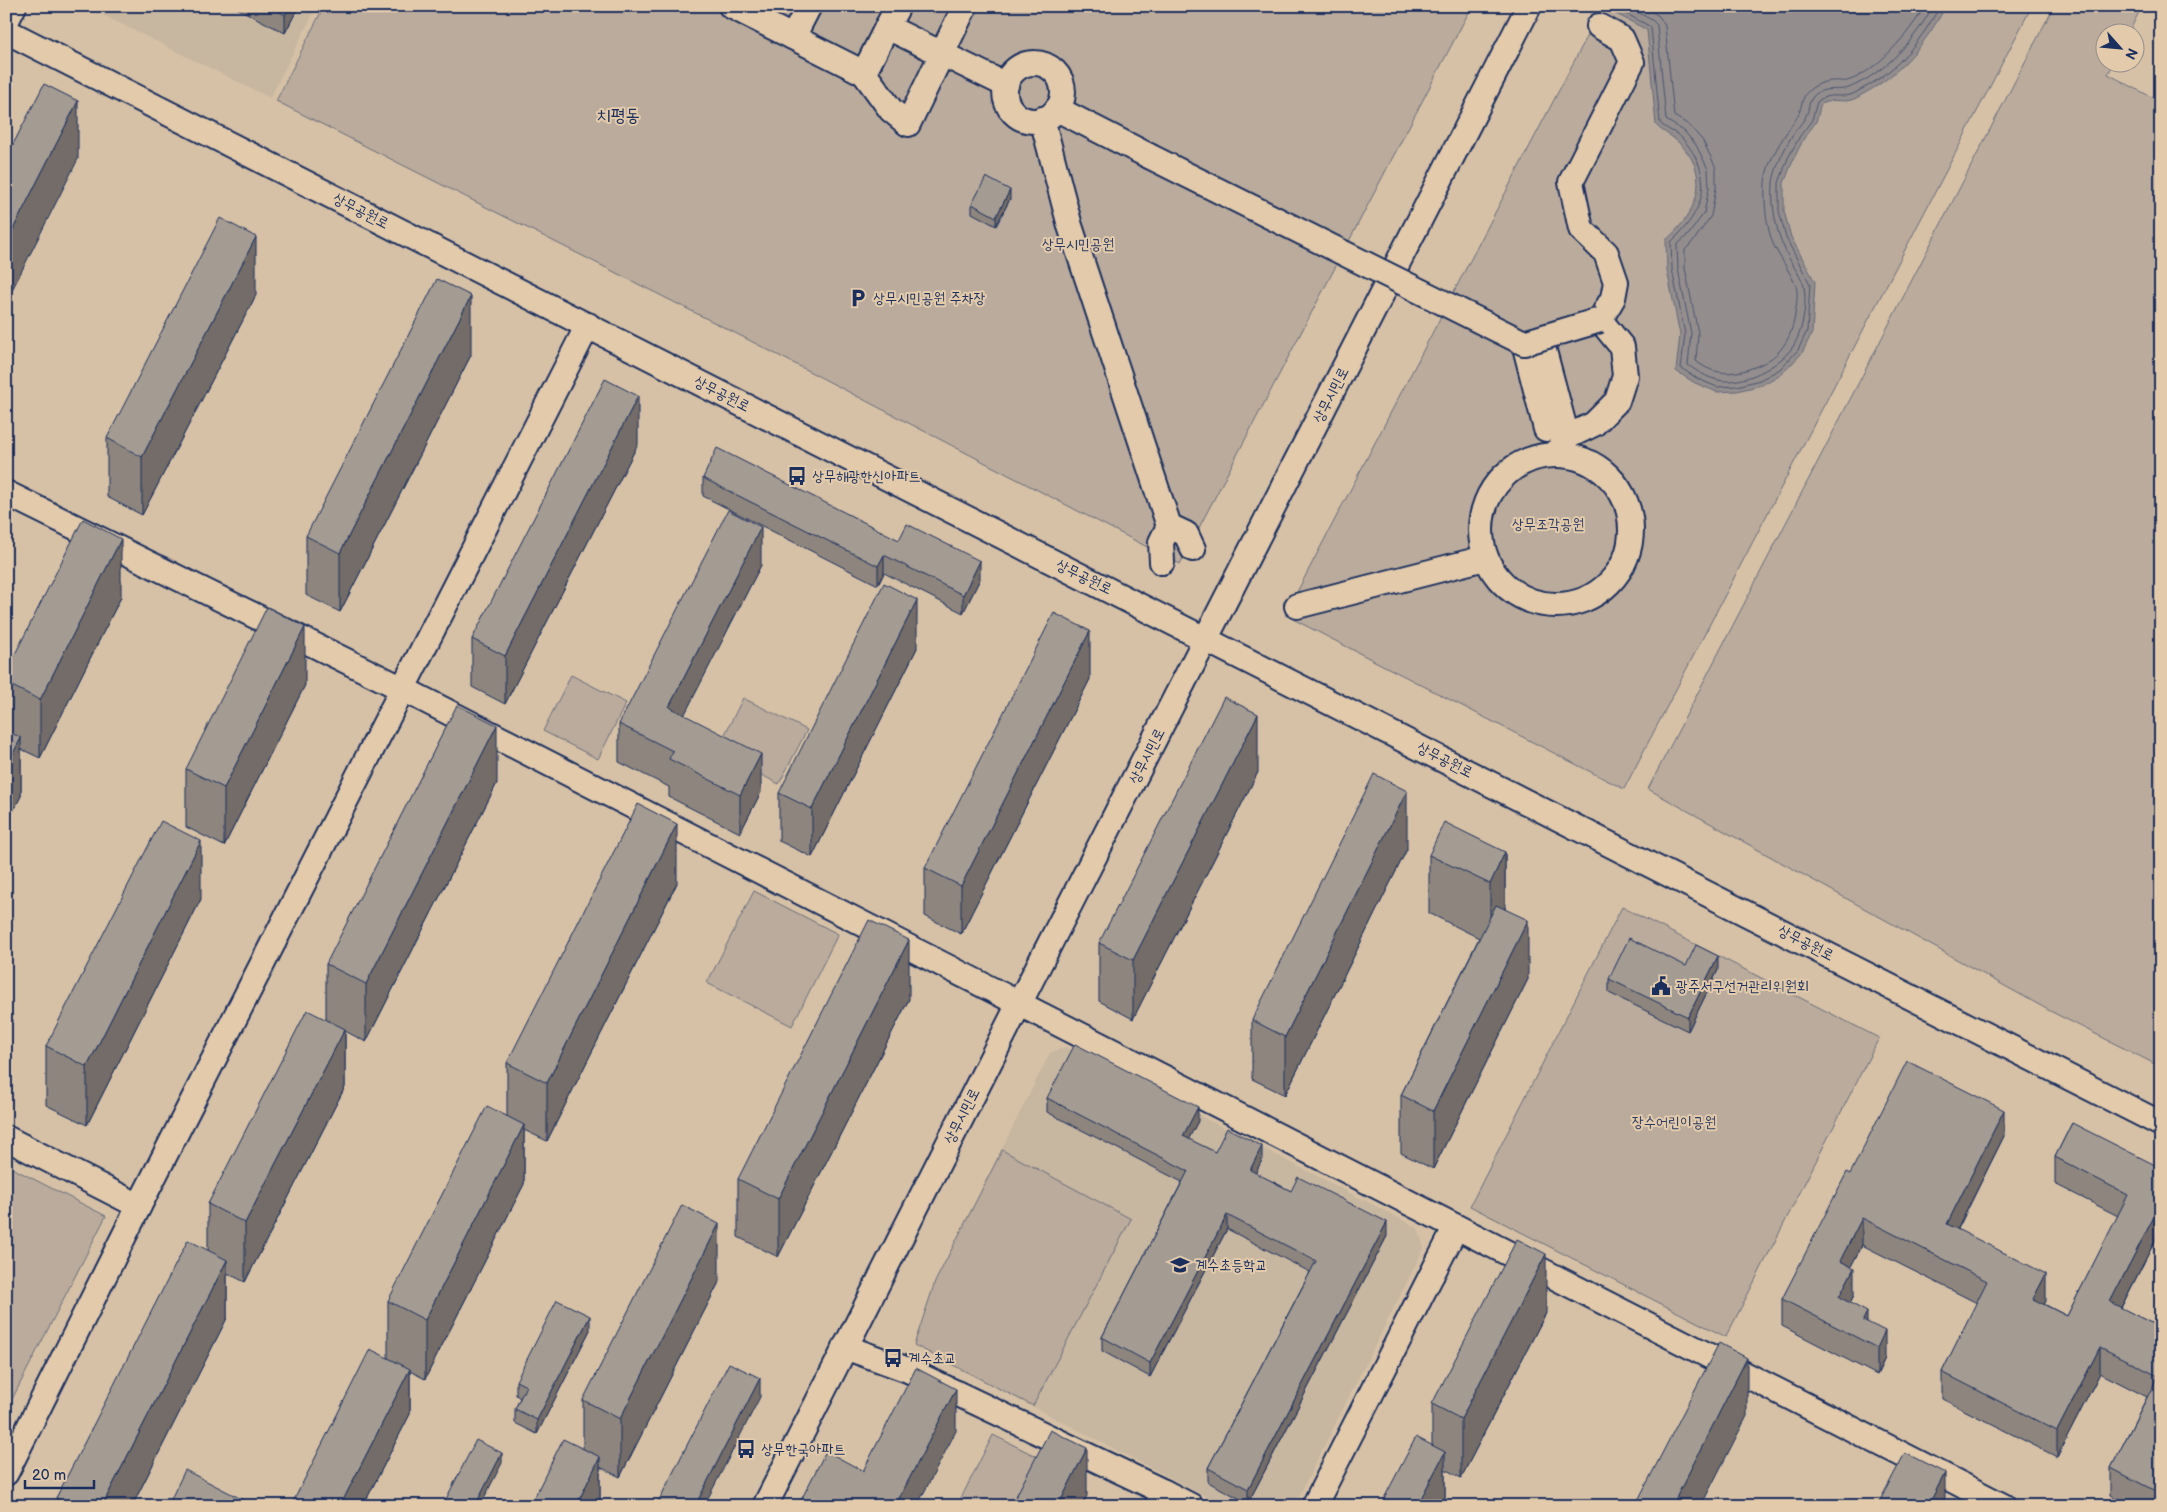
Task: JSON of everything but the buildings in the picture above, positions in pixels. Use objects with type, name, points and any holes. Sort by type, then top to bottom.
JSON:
[{"type":"street","points":[[6,22],[14,6]]},
{"type":"street","points":[[731,6],[864,73],[891,110],[908,124],[965,6]]},
{"type":"street","points":[[793,37],[809,6]]},
{"type":"street","points":[[864,73],[898,6]]},
{"type":"street","name":"상무시민로","points":[[765,1506],[1018,1004],[1529,6]]},
{"type":"street","points":[[1535,351],[1604,323],[1613,298],[1616,282],[1606,253],[1581,229],[1571,182],[1632,62],[1622,39],[1599,26]]},
{"type":"street","points":[[887,27],[1006,85]]},
{"type":"street","name":"상무공원로","points":[[6,30],[1001,536],[1207,638],[2161,1124]]},
{"type":"street","points":[[1024,64],[1042,64],[1057,74],[1061,82],[1062,100],[1050,114],[1032,120],[1022,118],[1014,113],[1008,105],[1005,95],[1006,85],[1016,69],[1024,64]]},
{"type":"street","points":[[1050,114],[1149,156],[1535,351],[1561,446],[1605,473],[1621,492],[1630,515],[1630,540],[1623,564],[1608,584],[1588,598],[1565,605],[1540,604],[1517,595],[1498,579],[1485,558],[1480,533],[1484,508],[1494,486],[1512,469],[1561,446],[1594,424],[1617,401],[1624,376],[1622,347],[1604,323]]},
{"type":"street","points":[[1050,114],[1070,226],[1169,526],[1186,534],[1193,549]]},
{"type":"street","points":[[6,1473],[139,1206],[588,325]]},
{"type":"street","points":[[6,492],[403,689],[2003,1506]]},
{"type":"street","points":[[1162,562],[1160,542],[1169,526]]},
{"type":"street","points":[[1297,606],[1485,558]]},
{"type":"street","points":[[6,1138],[139,1206]]},
{"type":"street","points":[[1314,1506],[1456,1227]]},
{"type":"street","points":[[845,1347],[908,1370],[1160,1499],[1190,1506]]},
{"type":"shaded area","points":[[85,6],[317,6],[270,98]]},
{"type":"shaded area","name":"계수초등학교","points":[[1066,1047],[1418,1228],[1424,1248],[1294,1506],[1224,1506],[914,1345],[935,1282],[1050,1053]]},
{"type":"green space","name":"상무시민공원","points":[[324,6],[1472,6],[1180,564],[743,337],[276,101]]},
{"type":"green space","name":"상무조각공원","points":[[1603,6],[2032,6],[1624,789],[1285,615]]},
{"type":"green space","points":[[2054,6],[2142,6],[2134,22],[2094,22],[2094,72],[2109,72],[2108,74],[2161,102],[2161,886],[2158,892],[2161,893],[2161,1067],[2052,1012],[1648,789]]},
{"type":"green space","points":[[571,675],[626,703],[598,759],[543,731]]},
{"type":"green space","points":[[743,698],[807,730],[779,784],[716,752]]},
{"type":"green space","points":[[754,891],[838,934],[792,1026],[707,983]]},
{"type":"green space","name":"장수어린이공원","points":[[1622,907],[1879,1038],[1726,1337],[1470,1206]]},
{"type":"green space","points":[[1002,1150],[1131,1219],[1033,1406],[914,1345],[935,1282]]},
{"type":"green space","points":[[8,1166],[106,1216],[6,1411],[6,1170]]},
{"type":"green space","points":[[993,1435],[1050,1463],[1028,1506],[971,1506],[960,1500]]},
{"type":"water","points":[[1601,6],[1946,6],[1922,44],[1890,76],[1855,99],[1830,101],[1821,104],[1816,122],[1804,138],[1793,160],[1784,183],[1784,211],[1791,237],[1815,282],[1812,333],[1802,353],[1783,373],[1762,385],[1737,391],[1717,392],[1695,383],[1676,371],[1680,335],[1667,270],[1666,240],[1677,229],[1693,205],[1698,179],[1695,166],[1688,154],[1675,139],[1656,125],[1647,30]]},
{"type":"place","name":"상무시민공원 주차장","points":[[858,298]]},
{"type":"place","name":"상무해광한신아파트","points":[[797,476]]},
{"type":"place","name":"광주서구선거관리위원회","points":[[1661,986]]},
{"type":"place","name":"계수초등학교","points":[[1180,1265]]},
{"type":"place","name":"계수초교","points":[[893,1358]]},
{"type":"place","name":"상무한국아파트","points":[[746,1449]]},
{"type":"district","name":"치평동","points":[[618,115]]}]
